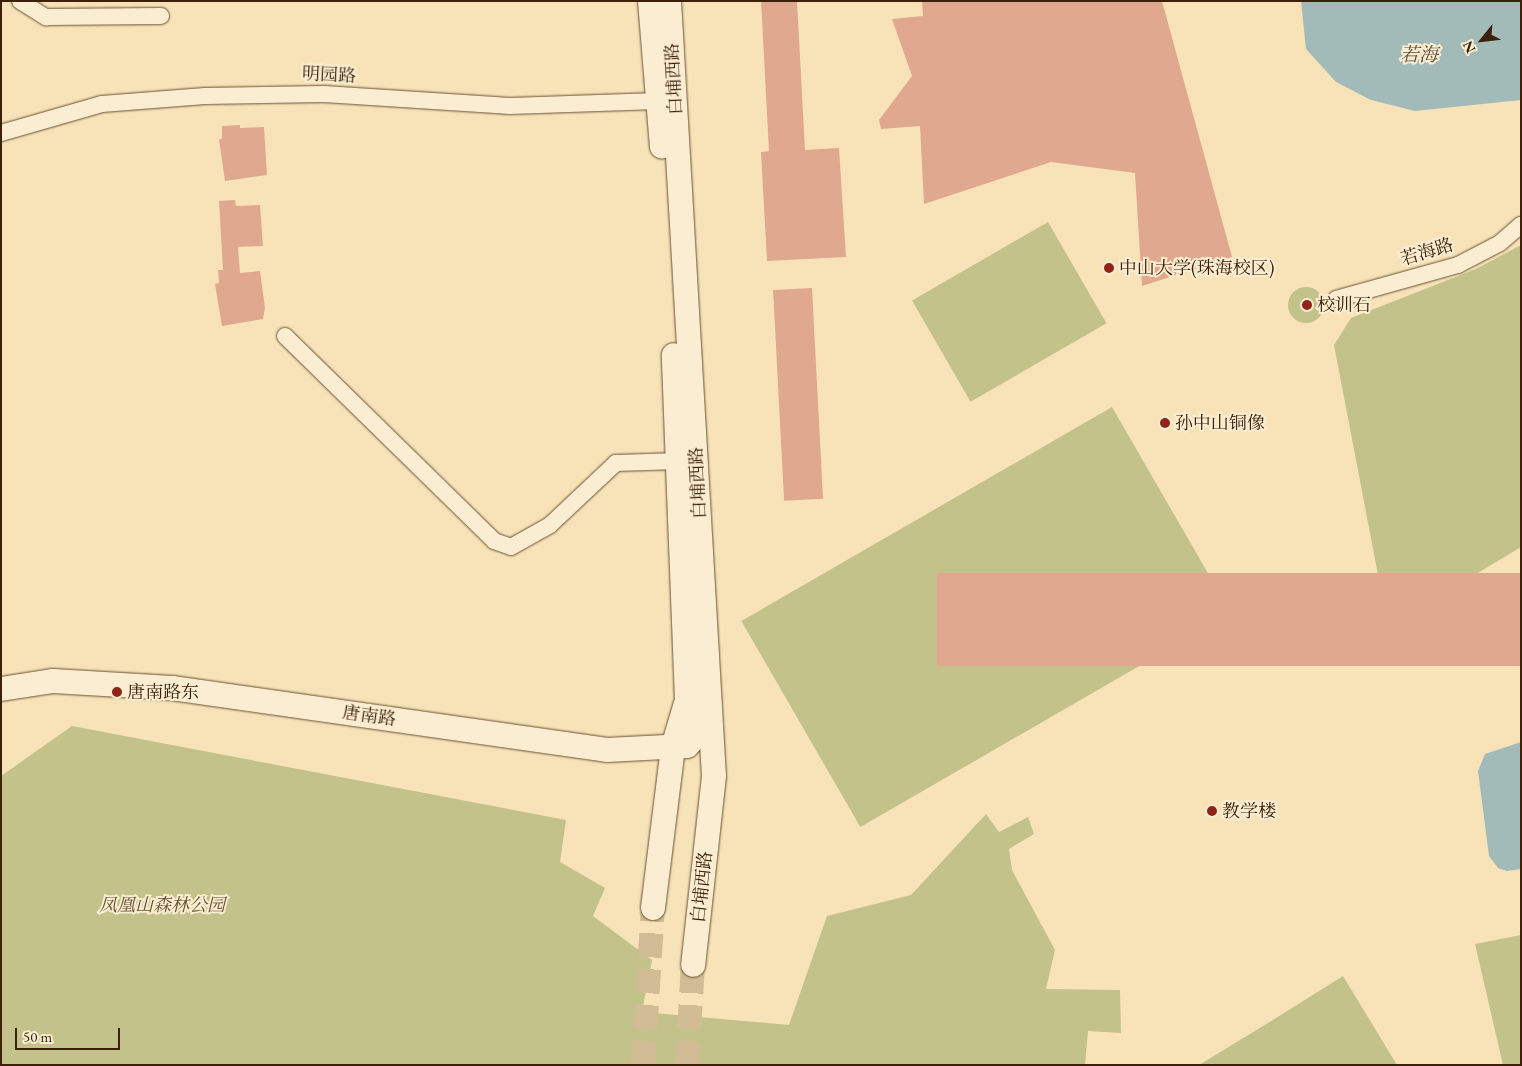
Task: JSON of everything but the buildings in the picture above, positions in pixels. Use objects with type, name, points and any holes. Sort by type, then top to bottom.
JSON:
[{"type":"main road","name":"白埔西路","points":[[650,1],[658,101],[679,460],[697,701],[714,776],[693,964]]},
{"type":"main road","name":"白埔西路","points":[[653,908],[673,747],[697,701],[669,1]]},
{"type":"main road","name":"唐南路","points":[[1,674],[52,668],[164,675],[597,742],[637,740],[672,728],[697,701]]},
{"type":"main road","name":"唐南路","points":[[1,689],[53,681],[172,688],[606,750],[673,747]]},
{"type":"street","points":[[20,1],[46,17],[161,16]]},
{"type":"street","name":"明园路","points":[[1,133],[102,104],[205,96],[324,94],[510,106],[658,101]]},
{"type":"street","name":"若海路","points":[[1336,299],[1458,265],[1500,243],[1521,225]]},
{"type":"street","points":[[285,336],[494,541],[511,547],[550,525],[616,463],[679,460]]},
{"type":"green space","points":[[1048,222],[1106,323],[971,402],[912,300]]},
{"type":"green space","points":[[1521,245],[1521,547],[1388,627],[1334,345],[1351,318],[1476,269]]},
{"type":"green space","points":[[1306,287],[1313,288],[1319,292],[1323,298],[1323,312],[1319,318],[1313,322],[1306,323],[1299,322],[1293,318],[1289,312],[1288,305],[1289,298],[1293,292],[1299,288]]},
{"type":"green space","points":[[1112,407],[1231,613],[860,827],[741,621]]},
{"type":"green space","name":"凤凰山森林公园","points":[[72,726],[566,820],[560,862],[605,888],[593,916],[652,960],[642,1012],[789,1025],[827,916],[911,895],[986,814],[999,832],[1028,817],[1034,834],[1009,849],[1012,870],[1055,950],[1046,989],[1120,990],[1121,1033],[1088,1031],[1085,1065],[1,1065],[1,776]]},
{"type":"green space","points":[[1521,935],[1521,1065],[1503,1065],[1475,944]]},
{"type":"green space","points":[[1343,976],[1397,1065],[1199,1065],[1268,1023]]},
{"type":"water","name":"若海","points":[[1301,1],[1521,1],[1521,100],[1415,111],[1371,100],[1336,82],[1306,49]]},
{"type":"water","points":[[1521,742],[1521,869],[1507,871],[1498,868],[1489,856],[1478,771],[1485,754]]},
{"type":"tunnel","points":[[643,1065],[653,908]]},
{"type":"tunnel","points":[[687,1065],[693,965]]},
{"type":"place","name":"中山大学(珠海校区)","points":[[1109,268]]},
{"type":"place","name":"校训石","points":[[1307,305]]},
{"type":"place","name":"孙中山铜像","points":[[1165,423]]},
{"type":"place","name":"唐南路东","points":[[117,692]]},
{"type":"place","name":"教学楼","points":[[1212,811]]}]
